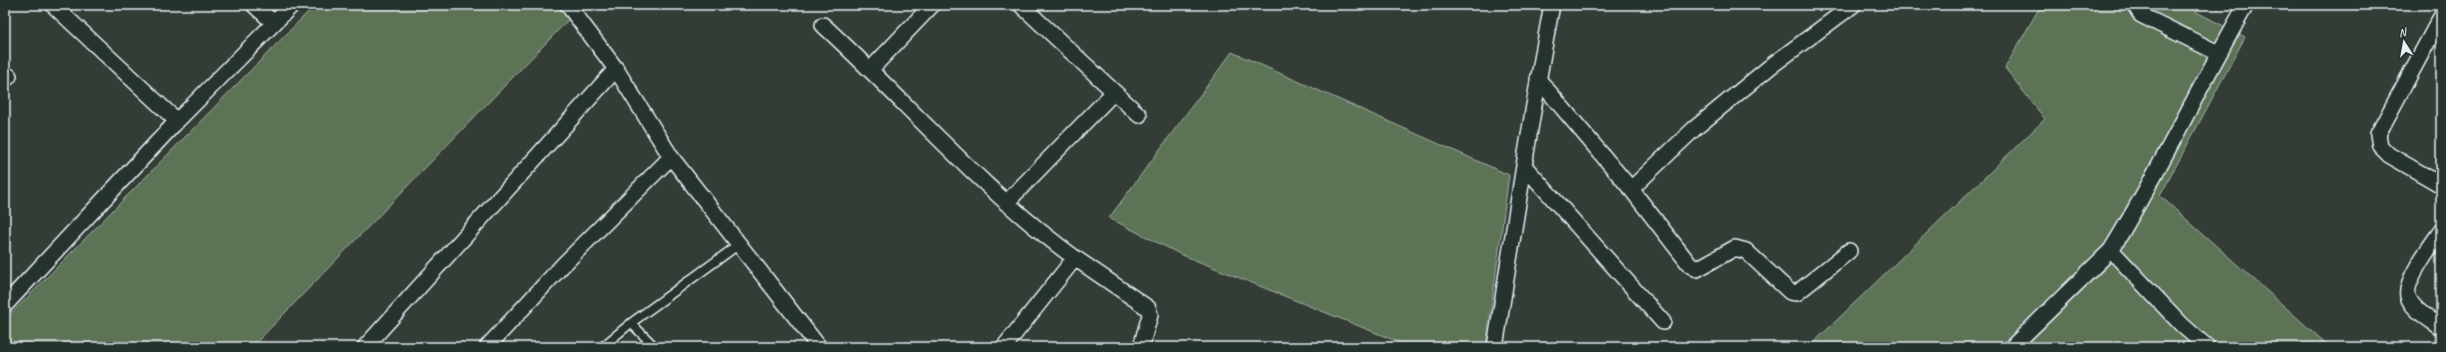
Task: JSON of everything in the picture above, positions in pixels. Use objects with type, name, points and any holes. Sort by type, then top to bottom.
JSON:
[{"type":"street","points":[[53,5],[177,121]]},
{"type":"street","points":[[254,5],[274,23]]},
{"type":"street","points":[[8,296],[177,121],[292,5]]},
{"type":"street","points":[[568,5],[616,69],[671,157],[738,245],[819,347]]},
{"type":"street","points":[[871,69],[932,5]]},
{"type":"street","points":[[1021,5],[1139,116]]},
{"type":"street","points":[[1495,347],[1538,79],[1552,5]]},
{"type":"street","points":[[1631,189],[1694,129],[1771,66],[1853,5]]},
{"type":"street","points":[[2135,5],[2141,15],[2218,53]]},
{"type":"street","points":[[2012,347],[2111,250],[2141,201],[2218,53],[2246,5]]},
{"type":"street","points":[[2441,17],[2378,134],[2380,146],[2389,154],[2441,185]]},
{"type":"street","points":[[823,25],[871,69],[1006,204],[1039,232],[1148,308],[1150,315],[1141,347]]},
{"type":"street","points":[[365,347],[616,69]]},
{"type":"street","points":[[1538,79],[1631,189],[1690,265],[1697,269],[1735,248],[1740,248],[1746,251],[1790,292],[1796,293],[1849,251]]},
{"type":"street","points":[[1006,204],[1114,92]]},
{"type":"street","points":[[488,347],[562,266],[671,157]]},
{"type":"street","points":[[1525,167],[1663,322]]},
{"type":"street","points":[[2441,231],[2413,275],[2408,287],[2408,296],[2412,304],[2441,328]]},
{"type":"street","points":[[2111,250],[2182,325],[2207,347]]},
{"type":"street","points":[[1004,347],[1075,258]]},
{"type":"lane","points":[[602,347],[631,323],[738,245]]},
{"type":"lane","points":[[631,323],[655,347]]},
{"type":"green space","points":[[315,5],[562,5],[571,17],[252,347],[5,347],[5,320]]},
{"type":"green space","points":[[2041,5],[2183,5],[2245,37],[2160,196],[2330,347],[1809,347],[2045,119],[2005,68]]},
{"type":"green space","points":[[1232,52],[1509,175],[1486,347],[1411,347],[1180,254],[1109,218]]}]
